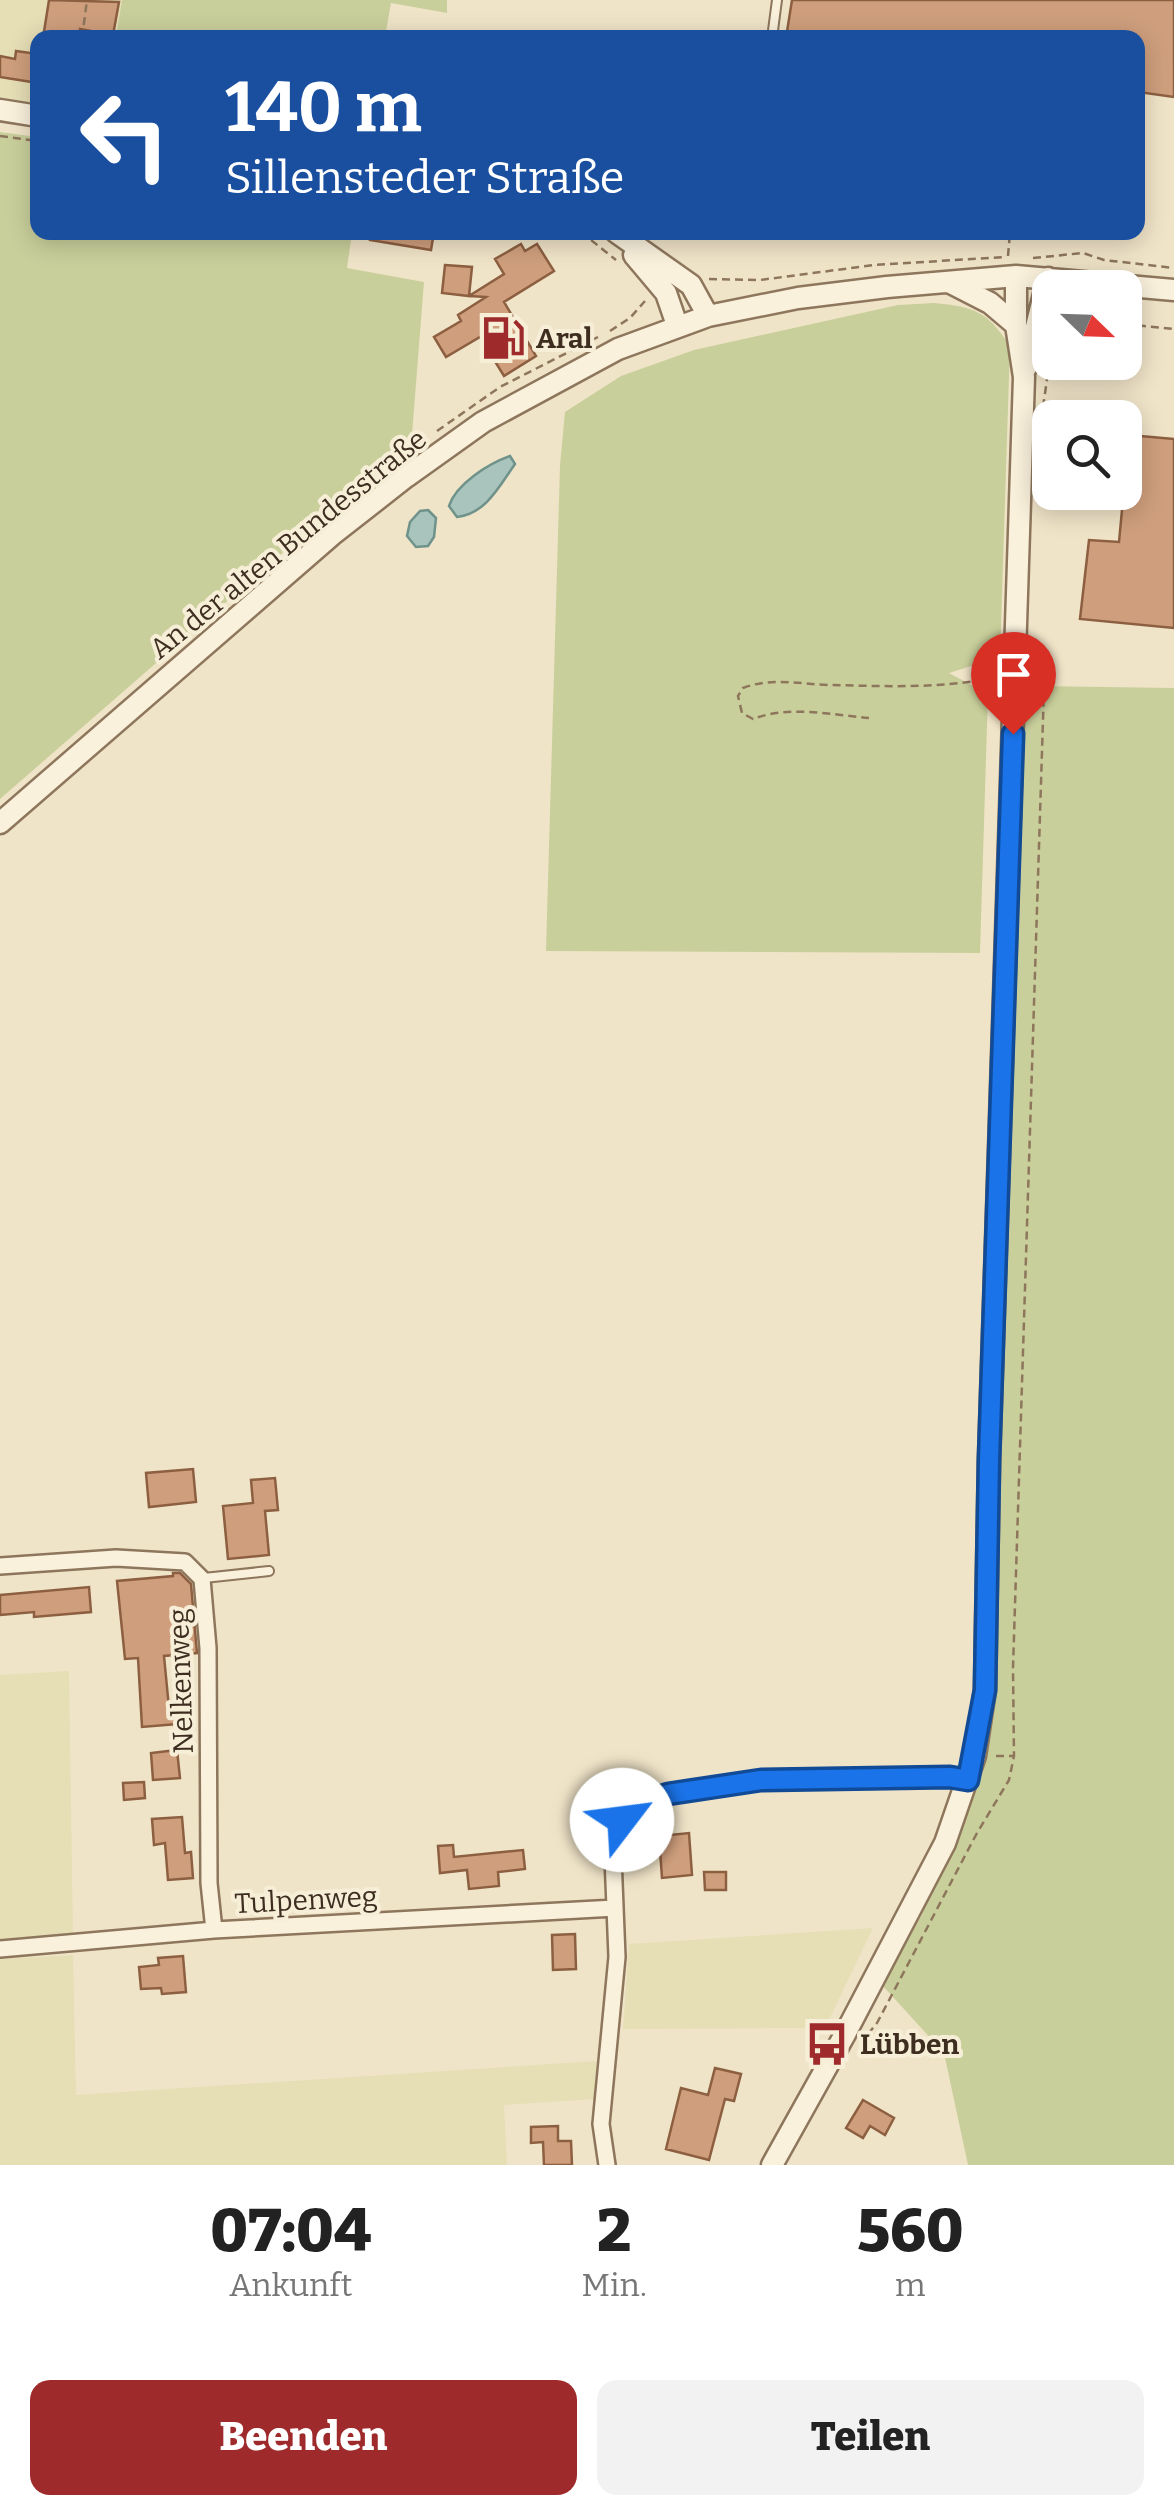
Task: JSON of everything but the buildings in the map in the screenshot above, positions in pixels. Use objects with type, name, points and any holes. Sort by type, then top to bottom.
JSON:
[{"type":"street","points":[[0,110],[30,115]]},
{"type":"street","points":[[622,240],[666,293],[677,325]]},
{"type":"street","points":[[626,240],[691,285],[708,316]]},
{"type":"street","points":[[772,2165],[945,1843],[968,1780],[985,1690],[1024,377],[1016,326],[1020,267]]},
{"type":"street","name":"An der alten Bundesstraße","points":[[0,823],[332,535],[483,422],[527,396],[618,349],[708,316],[798,298],[1020,267],[1032,272]]},
{"type":"street","points":[[948,280],[990,302],[1016,326]]},
{"type":"street","name":"An der alten Bundesstraße","points":[[1142,287],[1174,290]]},
{"type":"street","points":[[1024,377],[1032,350]]},
{"type":"street","name":"Nelkenweg","points":[[0,1566],[116,1558],[186,1562],[202,1579],[208,1648],[209,1883],[214,1930]]},
{"type":"street","points":[[607,2165],[601,2124],[617,1957],[615,1837],[622,1820],[644,1802],[668,1794],[761,1780],[968,1780]]},
{"type":"street","name":"Tulpenweg","points":[[0,1949],[214,1930],[615,1908]]},
{"type":"lane","points":[[773,30],[777,0]]},
{"type":"lane","points":[[202,1579],[269,1571]]},
{"type":"path","points":[[83,30],[87,0]]},
{"type":"path","points":[[0,136],[30,140]]},
{"type":"path","points":[[691,285],[714,278],[760,280],[874,265],[1008,257],[1009,240]]},
{"type":"path","points":[[1020,267],[1078,254],[1174,268]]},
{"type":"path","points":[[1142,326],[1174,329]]},
{"type":"path","points":[[869,718],[800,712],[753,719],[742,713],[738,696],[744,688],[774,681],[884,686],[968,683],[1014,674]]},
{"type":"shaded area","points":[[0,0],[122,0],[117,30],[30,30],[30,104],[0,100]]},
{"type":"shaded area","points":[[69,1671],[73,1936],[0,1941],[0,1675]]},
{"type":"shaded area","points":[[873,1928],[825,2028],[623,2029],[629,1944]]},
{"type":"shaded area","points":[[73,1955],[76,2095],[597,2061],[594,2099],[504,2105],[507,2165],[0,2165],[0,1959]]},
{"type":"green space","points":[[122,0],[447,0],[447,13],[391,3],[386,30],[117,30]]},
{"type":"green space","points":[[0,132],[30,136],[30,240],[351,240],[347,268],[424,282],[411,447],[357,488],[0,799]]},
{"type":"green space","points":[[934,303],[979,313],[1010,346],[1000,657],[949,673],[988,694],[980,953],[546,951],[560,465],[565,412],[621,376],[694,350],[898,305]]},
{"type":"green space","points":[[1174,688],[1174,2165],[968,2165],[944,2053],[882,1985],[921,1916],[959,1834],[980,1760],[1022,689]]},
{"type":"water","points":[[510,456],[515,464],[491,497],[476,510],[457,517],[449,506],[458,490],[483,470]]},
{"type":"water","points":[[428,510],[436,518],[434,537],[428,546],[416,547],[407,536],[410,522],[420,511]]},
{"type":"place","name":"Aral","points":[[503,338]]},
{"type":"place","name":"Lübben","points":[[827,2044]]},
{"type":"route","points":[[622,1820],[644,1802],[668,1794],[761,1780],[968,1780],[985,1690],[1013,734]]}]
